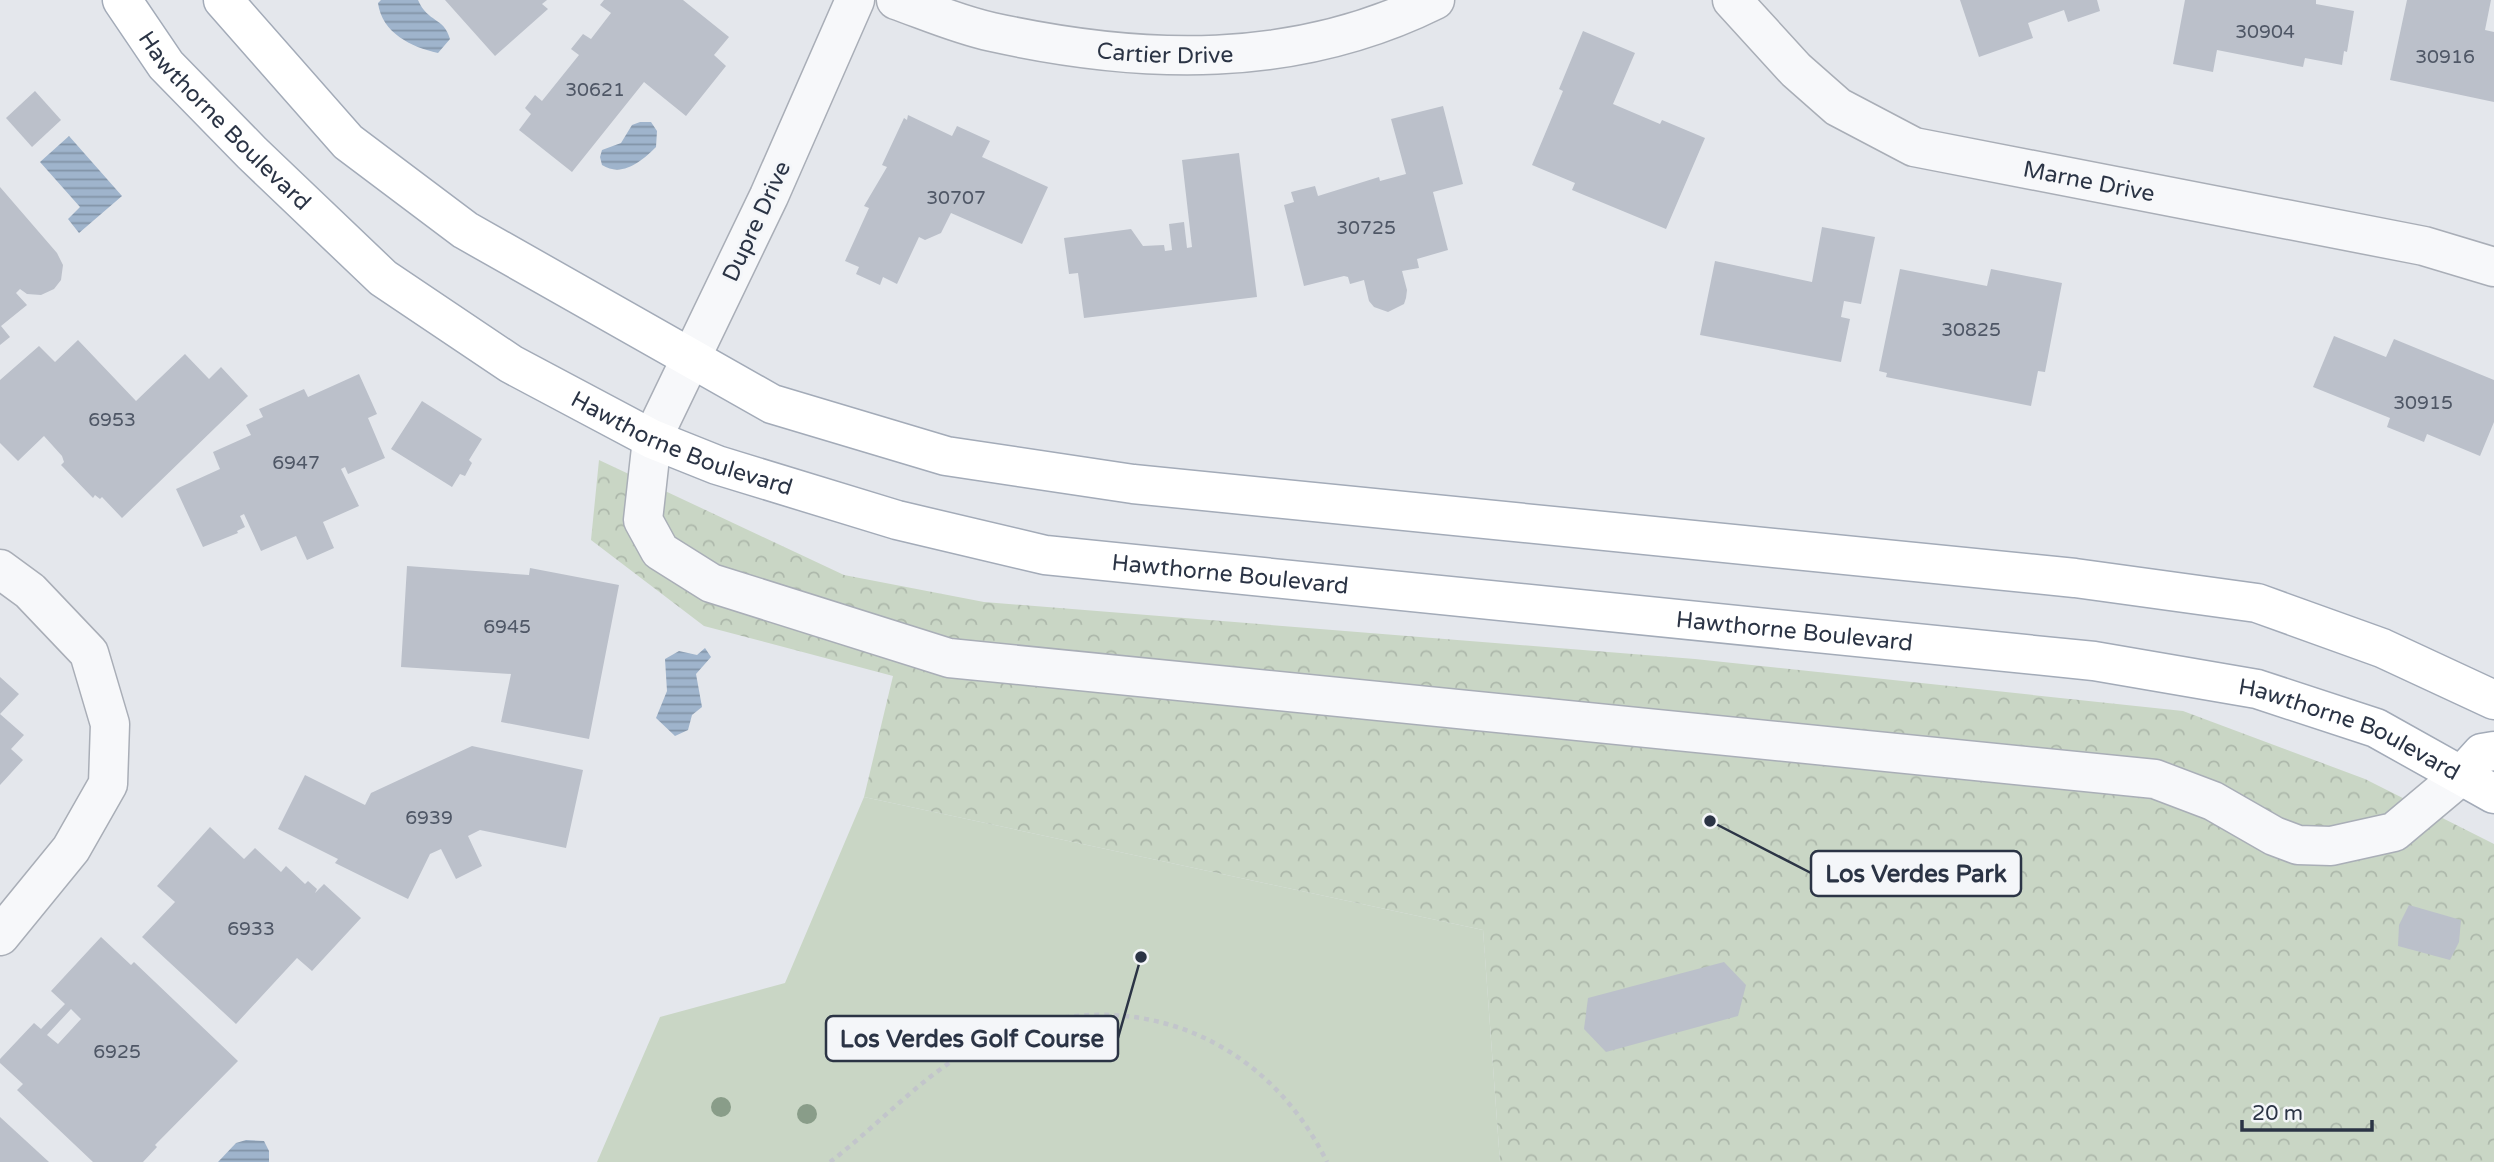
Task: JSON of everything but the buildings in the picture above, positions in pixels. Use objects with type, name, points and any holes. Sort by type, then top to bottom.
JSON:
[{"type":"main road","name":"Hawthorne Boulevard","points":[[122,0],[166,65],[252,153],[383,278],[511,364],[652,439],[718,465],[897,520],[1045,555],[2094,661],[2257,689],[2376,728],[2478,785]]},
{"type":"main road","points":[[223,0],[348,142],[465,230],[772,404],[946,456],[1133,484],[2075,578],[2257,603],[2382,648],[2494,700]]},
{"type":"main road","points":[[2478,785],[2482,753],[2494,751]]},
{"type":"street","name":"Dupre Drive","points":[[855,0],[769,196],[652,439],[643,520],[660,551],[711,583],[948,658],[2155,779],[2213,801],[2274,836],[2298,845],[2331,846],[2395,832],[2478,785]]},
{"type":"street","name":"Cartier Drive","points":[[896,0],[990,32],[1119,54],[1231,56],[1332,39],[1435,0]]},
{"type":"street","name":"Marne Drive","points":[[1732,0],[1796,71],[1838,107],[1914,147],[2424,246],[2494,267]]},
{"type":"street","points":[[0,569],[30,591],[89,653],[110,724],[108,784],[71,849],[0,936]]},
{"type":"path","points":[[830,1162],[948,1064],[995,1037],[1052,1021],[1100,1013],[1146,1018],[1170,1025],[1239,1055],[1272,1085],[1301,1119],[1328,1162]]},
{"type":"green space","points":[[599,460],[844,575],[984,602],[1695,659],[2183,711],[2365,779],[2494,844],[2494,1162],[1500,1162],[1483,930],[864,797],[893,676],[704,626],[591,540]]},
{"type":"green space","points":[[864,797],[1483,930],[1500,1162],[597,1162],[660,1017],[785,983]]},
{"type":"water","points":[[381,0],[418,0],[426,13],[444,27],[450,39],[438,53],[399,37],[385,23],[378,3]]},
{"type":"water","points":[[651,122],[657,131],[656,147],[644,158],[624,169],[609,169],[602,165],[602,150],[621,143],[632,125]]},
{"type":"water","points":[[69,136],[122,196],[79,233],[68,219],[80,207],[40,162]]},
{"type":"water","points":[[705,648],[711,657],[696,674],[702,707],[692,715],[688,730],[675,736],[656,718],[667,691],[665,659],[679,651],[697,655]]},
{"type":"water","points":[[246,1140],[264,1141],[269,1151],[269,1162],[218,1162],[236,1143]]},
{"type":"place","name":"Los Verdes Park","points":[[1710,821]]},
{"type":"place","name":"Los Verdes Golf Course","points":[[1141,957]]}]
